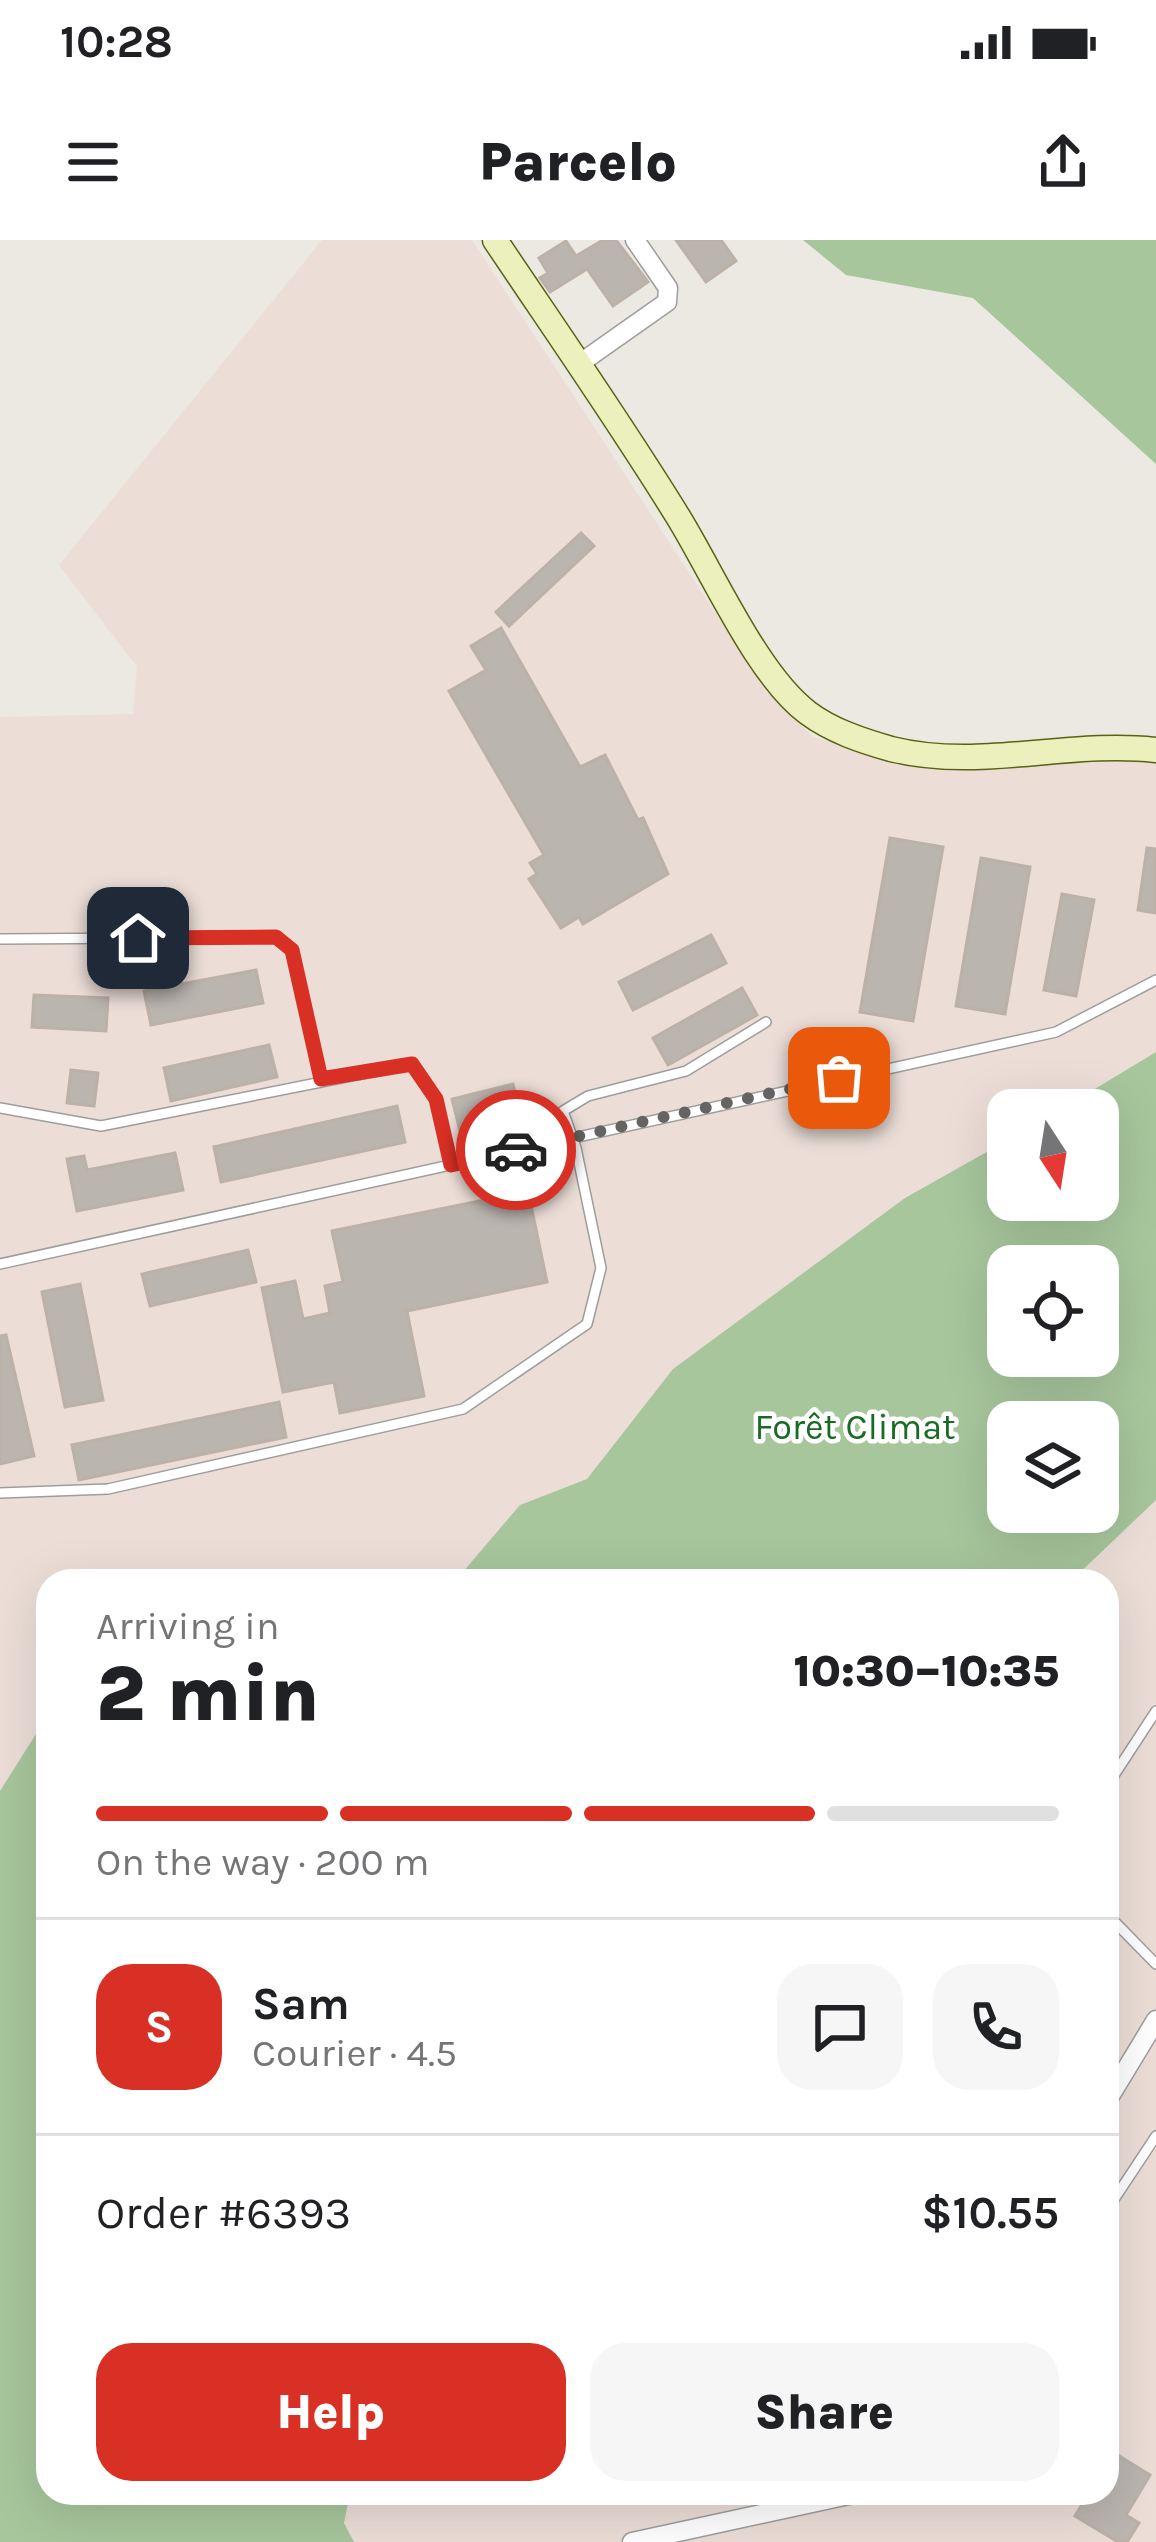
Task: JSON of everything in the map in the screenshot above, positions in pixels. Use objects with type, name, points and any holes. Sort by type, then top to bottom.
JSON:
[{"type":"main road","points":[[494,240],[676,514],[773,676],[807,712],[851,737],[896,750],[946,756],[996,758],[1086,748],[1156,750]]},
{"type":"street","points":[[579,364],[667,302],[668,288],[635,240]]},
{"type":"street","points":[[1119,2081],[1156,2020]]},
{"type":"street","points":[[632,2542],[803,2505]]},
{"type":"lane","points":[[0,939],[276,937],[292,950],[321,1079]]},
{"type":"lane","points":[[0,1264],[1056,1032],[1156,980]]},
{"type":"lane","points":[[0,1493],[107,1489],[463,1408],[587,1324],[601,1268],[562,1111],[588,1096],[686,1071],[766,1022]]},
{"type":"lane","points":[[0,1108],[101,1126],[155,1119],[321,1079],[412,1064],[436,1099],[451,1165]]},
{"type":"lane","points":[[1119,1768],[1156,1712]]},
{"type":"lane","points":[[1119,1926],[1156,1964]]},
{"type":"lane","points":[[1119,2192],[1156,2136]]},
{"type":"shaded area","points":[[322,240],[472,240],[767,692],[813,737],[952,769],[1112,753],[1156,764],[1156,2542],[0,2542],[0,717],[133,714],[137,667],[59,565]]},
{"type":"green space","points":[[803,240],[1156,240],[1156,464],[973,298],[846,275]]},
{"type":"green space","name":"Forêt Climat","points":[[1156,1052],[1156,1500],[1084,1569],[465,1569],[520,1505],[587,1479],[673,1369],[905,1198],[987,1152],[987,1221],[1119,1221],[1119,1089],[1095,1089]]},
{"type":"green space","points":[[36,1734],[36,2505],[348,2505],[344,2523],[354,2542],[0,2542],[0,1791]]},
{"type":"building","points":[[603,240],[616,240],[648,282],[613,306],[587,269],[550,292],[540,278],[548,273],[539,258],[566,241],[576,256]]},
{"type":"building","points":[[676,240],[721,240],[736,261],[706,282]]},
{"type":"building","points":[[581,533],[594,546],[509,626],[496,612]]},
{"type":"building","points":[[501,628],[580,767],[605,755],[638,820],[643,818],[668,874],[583,924],[579,917],[561,928],[529,879],[537,874],[530,863],[544,855],[449,691],[486,670],[471,646]]},
{"type":"building","points":[[890,838],[943,847],[913,1021],[860,1012]]},
{"type":"building","points":[[1147,848],[1156,849],[1156,913],[1138,910]]},
{"type":"building","points":[[981,858],[1030,867],[1005,1014],[956,1006]]},
{"type":"building","points":[[1062,894],[1094,900],[1076,996],[1044,990]]},
{"type":"building","points":[[711,935],[726,963],[633,1010],[619,982]]},
{"type":"building","points":[[256,970],[263,1003],[151,1025],[144,991]]},
{"type":"building","points":[[742,988],[757,1015],[668,1065],[653,1038]]},
{"type":"building","points":[[34,995],[108,998],[106,1031],[32,1027]]},
{"type":"building","points":[[269,1045],[277,1077],[171,1101],[164,1068]]},
{"type":"building","points":[[71,1070],[98,1073],[94,1106],[67,1103]]},
{"type":"building","points":[[513,1084],[521,1120],[461,1135],[452,1099]]},
{"type":"building","points":[[397,1106],[405,1142],[221,1182],[214,1147]]},
{"type":"building","points":[[175,1153],[183,1190],[77,1211],[67,1159],[84,1156],[87,1170]]},
{"type":"building","points":[[528,1191],[547,1282],[407,1311],[424,1396],[340,1413],[334,1382],[283,1392],[262,1288],[295,1281],[303,1319],[330,1313],[325,1286],[343,1282],[332,1231]]},
{"type":"building","points":[[248,1250],[256,1282],[150,1306],[142,1274]]},
{"type":"building","points":[[80,1284],[103,1400],[65,1407],[42,1292]]},
{"type":"building","points":[[6,1335],[34,1456],[0,1464],[0,1336]]},
{"type":"building","points":[[279,1402],[286,1437],[79,1480],[72,1445]]},
{"type":"building","points":[[1119,2456],[1150,2475],[1126,2515],[1139,2523],[1127,2542],[1118,2542],[1075,2516],[1082,2505],[1119,2505]]},
{"type":"way so far","points":[[516,1150],[839,1078]]},
{"type":"route","points":[[138,938],[276,937],[292,950],[321,1079],[412,1064],[436,1099],[451,1165],[516,1150]]}]
